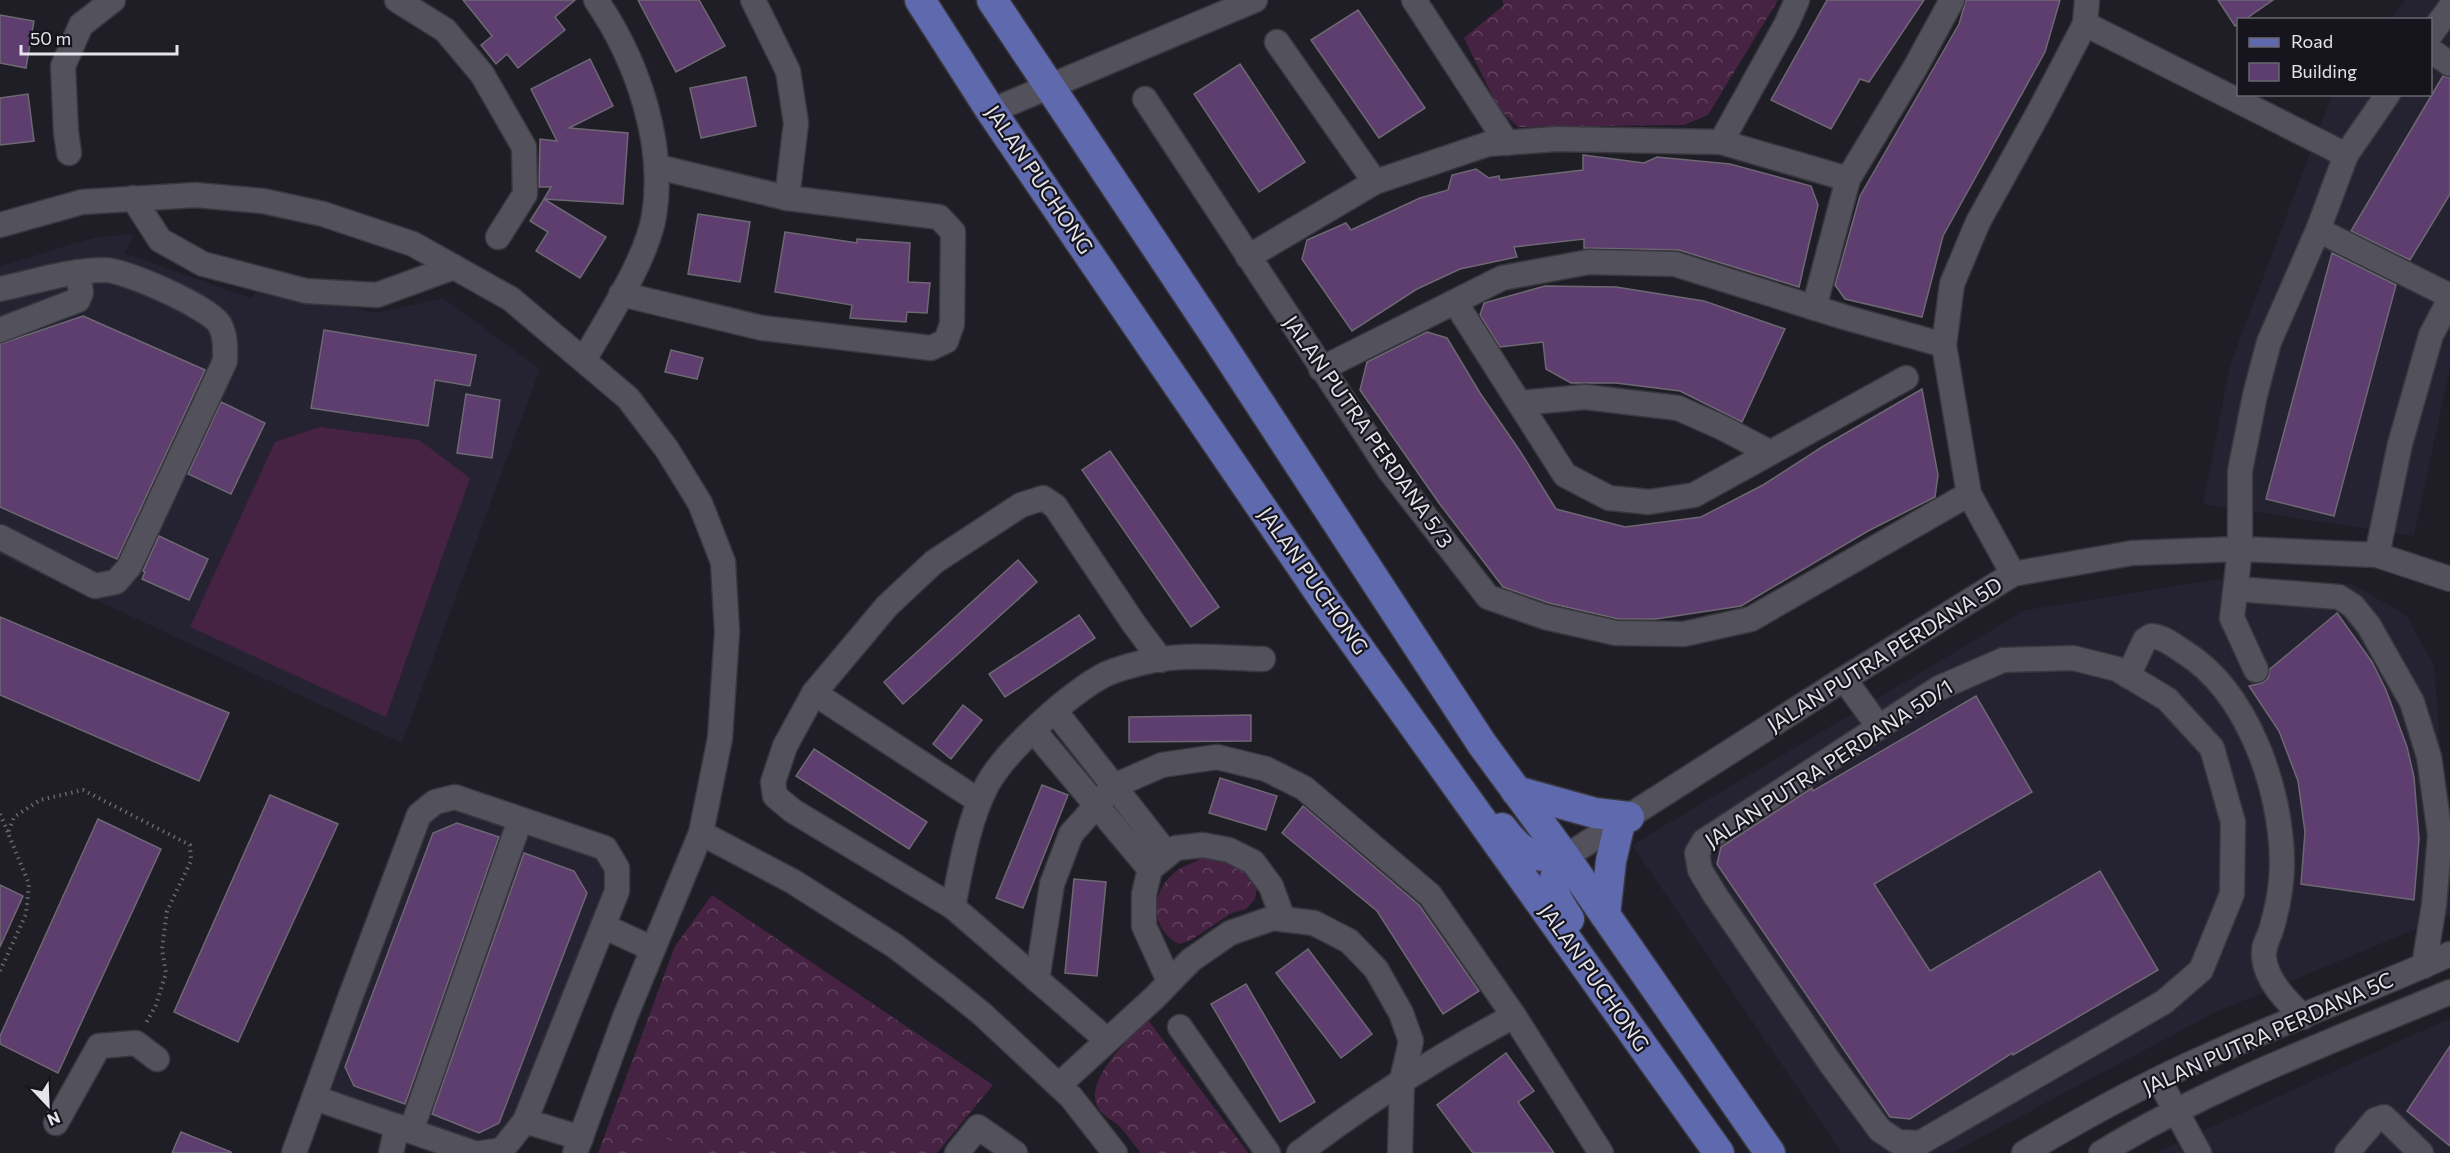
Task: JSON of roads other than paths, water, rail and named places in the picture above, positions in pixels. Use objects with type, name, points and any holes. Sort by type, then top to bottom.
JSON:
[{"type":"main road","name":"JALAN PUCHONG","points":[[921,0],[991,111],[1321,596],[1719,1153]]},
{"type":"main road","points":[[992,0],[1213,332],[1482,744],[1565,857],[1770,1153]]},
{"type":"main road","points":[[1454,781],[1472,792],[1517,847],[1535,856],[1565,857]]},
{"type":"main road","points":[[1516,791],[1625,820],[1611,861],[1605,915]]},
{"type":"main road","points":[[1565,857],[1552,883],[1554,894],[1598,965],[1601,989]]},
{"type":"street","points":[[69,153],[63,66],[81,25],[113,0]]},
{"type":"street","points":[[397,0],[445,30],[482,74],[524,147],[525,194],[498,237]]},
{"type":"street","points":[[585,360],[636,267],[654,218],[658,167],[651,129],[630,62],[596,0]]},
{"type":"street","points":[[753,0],[788,71],[796,123],[787,198]]},
{"type":"street","points":[[991,111],[1255,0]]},
{"type":"street","points":[[1414,0],[1507,143]]},
{"type":"street","points":[[1721,142],[1787,23],[1797,0]]},
{"type":"street","points":[[1814,308],[1848,179],[1915,68],[1952,0]]},
{"type":"street","points":[[2013,574],[1969,494],[1944,345],[1952,284],[1978,222],[2085,24],[2088,0]]},
{"type":"street","points":[[2432,32],[2450,8]]},
{"type":"street","points":[[2085,24],[2346,154]]},
{"type":"street","points":[[1277,42],[1375,182]]},
{"type":"street","points":[[2432,51],[2450,64]]},
{"type":"street","points":[[2256,669],[2232,618],[2240,549],[2240,471],[2255,395],[2269,342],[2318,230],[2346,154],[2387,96]]},
{"type":"street","name":"JALAN PUTRA PERDANA 5/3","points":[[1145,99],[1390,471],[1488,597],[1545,617],[1616,633],[1684,634],[1751,619],[1969,494]]},
{"type":"street","points":[[1248,257],[1375,182],[1488,144],[1556,139],[1721,142],[1848,179]]},
{"type":"street","points":[[621,294],[762,328],[930,348],[945,341],[952,324],[952,232],[939,218],[787,198],[658,167]]},
{"type":"street","points":[[0,225],[82,202],[195,195],[273,203],[323,214],[413,244],[511,299],[628,398],[666,448],[700,503],[723,562],[727,632],[720,738],[702,833],[625,1017],[578,1145],[525,1121]]},
{"type":"street","points":[[133,198],[160,240],[203,264],[306,291],[377,295],[454,267]]},
{"type":"street","points":[[2318,230],[2450,297],[2430,335],[2400,444],[2377,555]]},
{"type":"street","points":[[1321,369],[1502,278],[1589,262],[1675,264],[1814,308],[1944,345]]},
{"type":"street","points":[[0,290],[78,272],[108,270],[170,291],[219,322],[226,340],[225,361],[129,567],[116,582],[95,586],[0,537]]},
{"type":"street","points":[[0,330],[78,300],[81,293],[78,272]]},
{"type":"street","points":[[1455,302],[1565,475],[1610,498],[1649,502],[1695,495],[1906,378]]},
{"type":"street","points":[[1520,403],[1585,397],[1678,408],[1769,452]]},
{"type":"street","points":[[1107,1040],[953,907],[793,811],[775,796],[773,782],[785,746],[814,693],[887,606],[934,562],[1021,505],[1043,498],[1055,506],[1134,624],[1161,660]]},
{"type":"street","name":"JALAN PUTRA PERDANA 5D","points":[[1565,857],[2013,574],[2132,553],[2240,549],[2377,555],[2450,579]]},
{"type":"street","points":[[2236,589],[2339,597],[2353,606],[2369,626],[2412,702],[2429,757],[2440,835],[2434,905],[2424,966]]},
{"type":"street","points":[[2128,676],[2145,640],[2151,636],[2160,637],[2199,661],[2243,713],[2268,772],[2279,822],[2282,864],[2280,899],[2270,933],[2264,941],[2264,959],[2272,981],[2303,1017]]},
{"type":"street","points":[[953,907],[980,801],[988,782],[1014,750],[1075,694],[1107,674],[1161,660],[1208,657],[1263,659]]},
{"type":"street","name":"JALAN PUTRA PERDANA 5D/1","points":[[2073,658],[2116,669],[2167,699],[2212,748],[2234,822],[2232,894],[2201,970],[2164,1002],[1920,1143],[1898,1143],[1880,1130],[1831,1064],[1715,895],[1700,870],[1697,852],[1704,842],[1879,727],[1939,688],[2003,660],[2073,658]]},
{"type":"street","points":[[1844,679],[1879,727]]},
{"type":"street","points":[[814,693],[980,801]]},
{"type":"street","points":[[1055,711],[1114,786],[1158,862]]},
{"type":"street","points":[[1034,731],[1097,805],[1158,862]]},
{"type":"street","points":[[1037,980],[1052,884],[1071,834],[1114,786],[1162,765],[1216,757],[1266,769],[1304,788],[1430,895],[1514,1016],[1601,1153]]},
{"type":"street","points":[[294,1153],[419,815],[435,802],[455,797],[605,848],[617,868],[617,891],[525,1121],[502,1150],[482,1153]]},
{"type":"street","points":[[391,1153],[404,1129],[520,820]]},
{"type":"street","points":[[702,833],[792,881],[895,946],[981,1013],[1059,1084],[1115,1153]]},
{"type":"street","points":[[1169,981],[1144,926],[1144,894],[1158,862],[1176,848],[1203,845],[1229,850],[1253,862],[1271,886],[1283,919]]},
{"type":"street","points":[[1059,1084],[1191,960],[1230,933],[1273,918],[1314,922],[1349,941],[1376,969],[1401,1013],[1411,1041],[1402,1080],[1400,1153]]},
{"type":"street","points":[[603,926],[653,949]]},
{"type":"street","name":"JALAN PUTRA PERDANA 5C","points":[[2024,1153],[2077,1120],[2210,1055],[2450,954]]},
{"type":"street","name":"JALAN PUTRA PERDANA 5C","points":[[2102,1153],[2129,1136],[2234,1083],[2450,992]]},
{"type":"street","points":[[1299,1153],[1402,1080],[1455,1047],[1514,1016]]},
{"type":"street","points":[[1180,1027],[1268,1153]]},
{"type":"street","points":[[56,1123],[99,1046],[136,1043],[158,1059]]},
{"type":"street","points":[[2159,1080],[2199,1153]]},
{"type":"street","points":[[315,1098],[474,1153]]},
{"type":"street","points":[[2347,1153],[2375,1120],[2384,1117],[2421,1153]]},
{"type":"street","points":[[957,1153],[978,1127],[1015,1153]]}]
